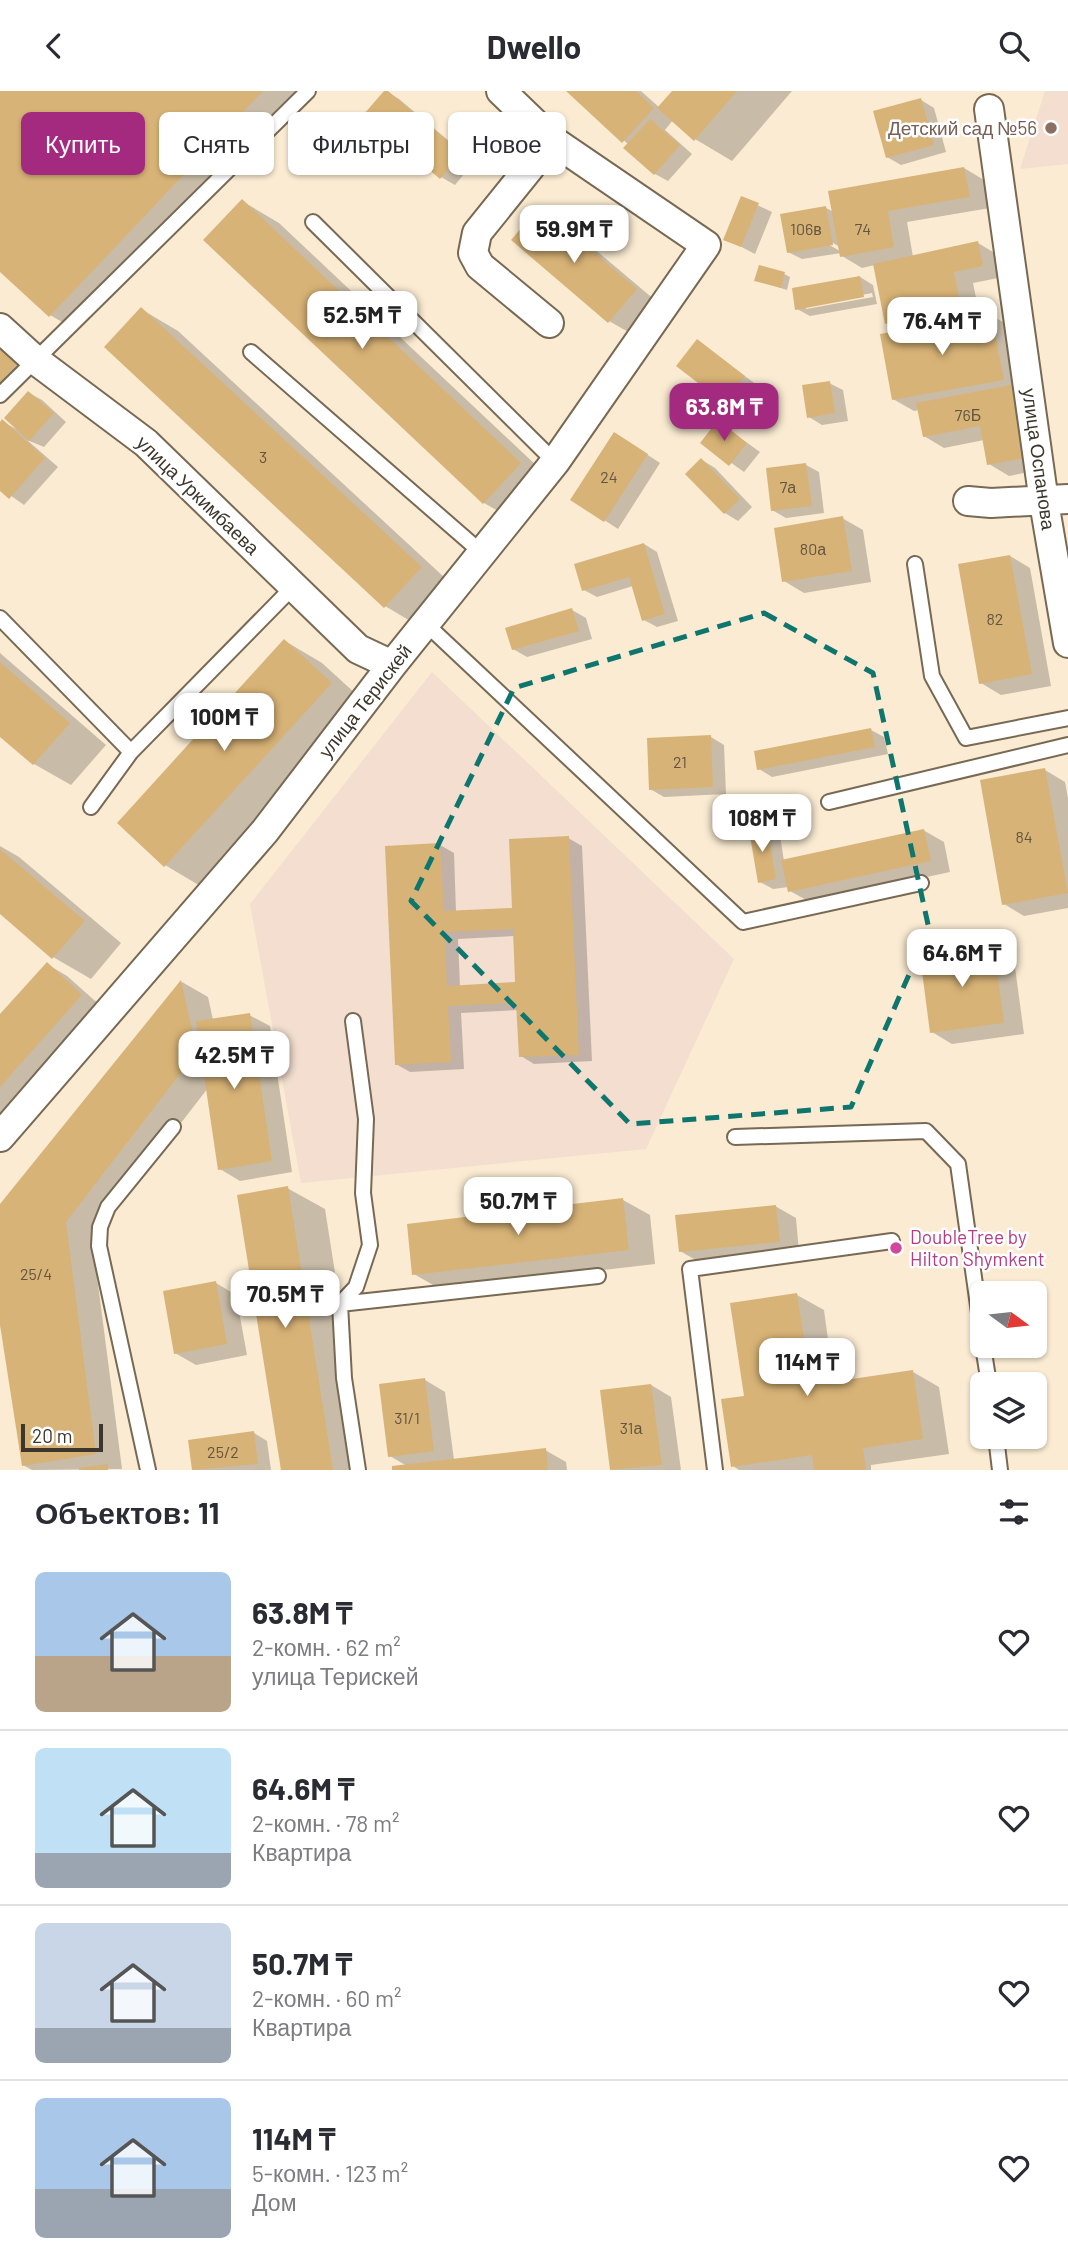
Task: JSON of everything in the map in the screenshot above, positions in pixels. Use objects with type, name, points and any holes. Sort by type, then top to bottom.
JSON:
[{"type":"street","points":[[501,91],[523,112]]},
{"type":"street","name":"улица Оспанова","points":[[989,109],[1056,501],[1068,643]]},
{"type":"street","name":"улица Терискей","points":[[0,1137],[265,831],[425,623],[555,463],[706,246],[566,150]]},
{"type":"street","points":[[524,175],[477,233],[473,253],[480,266],[549,323]]},
{"type":"street","name":"улица Уркимбаева","points":[[0,328],[34,359],[146,443],[358,649],[392,665]]},
{"type":"street","points":[[968,501],[1056,501]]},
{"type":"lane","points":[[0,395],[308,91]]},
{"type":"lane","points":[[313,222],[555,463]]},
{"type":"lane","points":[[251,352],[482,553]]},
{"type":"lane","points":[[915,565],[932,676],[966,738],[1068,718]]},
{"type":"lane","points":[[91,807],[131,753],[293,587]]},
{"type":"lane","points":[[0,618],[131,753]]},
{"type":"lane","points":[[425,623],[743,922],[921,883]]},
{"type":"lane","points":[[829,803],[1068,745]]},
{"type":"lane","points":[[353,1021],[366,1119],[363,1193],[370,1245],[356,1287],[340,1304],[344,1378],[358,1470]]},
{"type":"lane","points":[[148,1470],[99,1246],[100,1227],[107,1207],[173,1127]]},
{"type":"lane","points":[[735,1137],[926,1131],[958,1164],[975,1281]]},
{"type":"lane","points":[[715,1470],[690,1269],[892,1241]]},
{"type":"lane","points":[[340,1304],[598,1276]]},
{"type":"lane","points":[[997,1449],[1000,1470]]},
{"type":"highlighted area","points":[[764,613],[873,673],[929,929],[851,1107],[630,1124],[411,901],[514,688]]},
{"type":"shaded area","name":"Детский сад №56","points":[[1045,91],[1068,91],[1068,164],[1020,169]]},
{"type":"shaded area","points":[[432,672],[734,959],[646,1149],[301,1183],[250,904]]},
{"type":"building","points":[[0,91],[263,91],[243,112],[159,112],[159,175],[183,175],[49,317],[0,272]]},
{"type":"building","points":[[384,91],[388,91],[413,112],[366,112]]},
{"type":"building","points":[[566,91],[636,91],[654,108],[622,143]]},
{"type":"building","points":[[672,91],[737,91],[694,141],[657,108]]},
{"type":"building","points":[[921,98],[934,145],[886,158],[873,111]]},
{"type":"building","points":[[650,119],[680,145],[654,175],[623,148]]},
{"type":"building","points":[[434,130],[448,141],[448,170],[440,179],[434,174]]},
{"type":"building","points":[[964,167],[970,197],[888,211],[894,247],[840,257],[828,191]]},
{"type":"building","points":[[741,196],[759,203],[741,247],[723,240]]},
{"type":"building","points":[[242,199],[521,463],[483,504],[203,240]]},
{"type":"building","points":[[540,206],[637,289],[608,323],[511,240]]},
{"type":"building","points":[[826,206],[833,245],[787,253],[780,214]]},
{"type":"building","points":[[978,241],[983,266],[954,272],[961,308],[885,324],[873,264]]},
{"type":"building","points":[[759,265],[785,272],[781,288],[754,281]]},
{"type":"building","points":[[860,276],[864,297],[795,310],[792,288]]},
{"type":"building","points":[[141,307],[422,567],[384,608],[104,347]]},
{"type":"building","points":[[991,313],[1004,380],[892,400],[880,334]]},
{"type":"building","points":[[697,339],[745,376],[724,403],[676,366]]},
{"type":"building","points":[[0,342],[20,360],[0,383]]},
{"type":"building","points":[[830,381],[835,413],[807,418],[802,385]]},
{"type":"building","points":[[1011,385],[1025,458],[987,465],[980,426],[923,437],[916,403]]},
{"type":"building","points":[[28,391],[54,413],[29,441],[4,418]]},
{"type":"building","points":[[2,419],[45,458],[9,499],[0,491]]},
{"type":"building","points":[[718,420],[747,443],[729,466],[700,443]]},
{"type":"building","points":[[614,432],[648,454],[604,522],[570,500]]},
{"type":"building","points":[[701,458],[740,499],[724,514],[685,474]]},
{"type":"building","points":[[806,463],[812,506],[771,511],[766,468]]},
{"type":"building","points":[[843,516],[852,571],[782,582],[774,528]]},
{"type":"building","points":[[644,543],[665,614],[642,621],[629,577],[582,591],[574,564]]},
{"type":"building","points":[[1010,555],[1032,674],[979,684],[958,564]]},
{"type":"building","points":[[572,608],[579,631],[512,650],[505,628]]},
{"type":"building","points":[[284,639],[332,683],[164,867],[117,823]]},
{"type":"building","points":[[0,662],[70,723],[33,765],[0,737]]},
{"type":"building","points":[[871,728],[875,747],[757,770],[754,751]]},
{"type":"building","points":[[711,735],[713,787],[649,790],[647,738]]},
{"type":"building","points":[[1045,768],[1068,893],[1002,905],[980,780]]},
{"type":"building","points":[[767,826],[776,879],[758,883],[749,830]]},
{"type":"building","points":[[924,829],[931,861],[788,892],[781,860]]},
{"type":"building","points":[[569,836],[579,1055],[519,1057],[516,1003],[448,1006],[451,1062],[395,1065],[385,846],[440,843],[444,911],[512,908],[509,839]],"holes":[[[513,929],[515,982],[447,986],[445,932]]]},
{"type":"building","points":[[0,849],[85,921],[52,959],[0,914]]},
{"type":"building","points":[[994,946],[1004,1023],[930,1033],[920,956]]},
{"type":"building","points":[[47,962],[82,995],[0,1087],[0,1014]]},
{"type":"building","points":[[181,980],[197,1052],[66,1222],[96,1454],[22,1466],[0,1325],[0,1204]]},
{"type":"building","points":[[250,1013],[272,1161],[218,1170],[196,1021]]},
{"type":"building","points":[[288,1186],[333,1470],[281,1470],[237,1195]]},
{"type":"building","points":[[623,1198],[629,1250],[412,1275],[407,1224]]},
{"type":"building","points":[[776,1205],[780,1242],[679,1252],[675,1215]]},
{"type":"building","points":[[216,1281],[227,1344],[174,1354],[163,1291]]},
{"type":"building","points":[[797,1293],[811,1385],[913,1370],[923,1439],[863,1448],[866,1470],[814,1470],[812,1455],[731,1467],[721,1399],[744,1396],[730,1303]]},
{"type":"building","points":[[425,1378],[434,1451],[388,1457],[379,1384]]},
{"type":"building","points":[[651,1384],[662,1465],[610,1470],[600,1390]]},
{"type":"building","points":[[254,1431],[258,1464],[192,1470],[188,1440]]},
{"type":"building","points":[[546,1448],[548,1470],[392,1470],[392,1466]]},
{"type":"building","points":[[108,1464],[108,1470],[79,1470],[79,1468]]},
{"type":"place","name":"Детский сад №56","points":[[1051,128]]},
{"type":"place","name":"DoubleTree by Hilton Shymkent","points":[[896,1248]]}]
